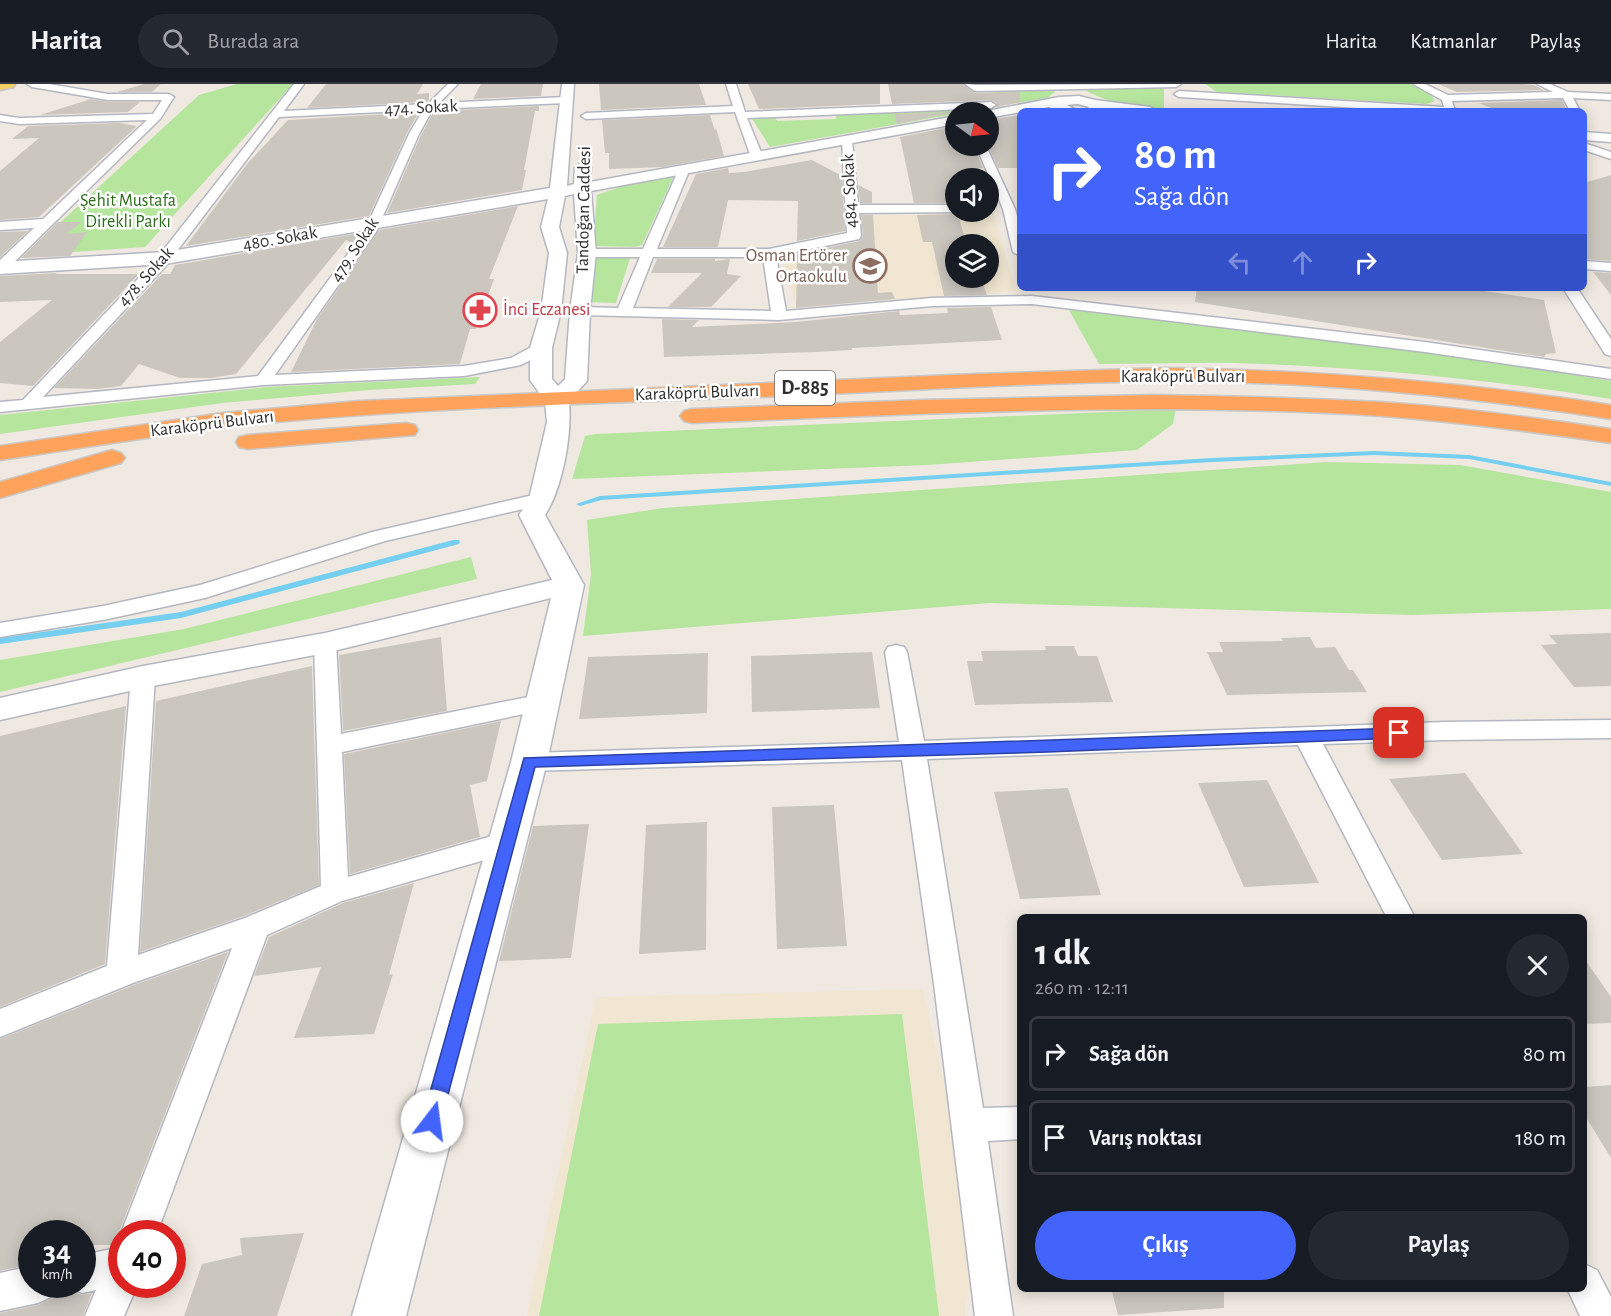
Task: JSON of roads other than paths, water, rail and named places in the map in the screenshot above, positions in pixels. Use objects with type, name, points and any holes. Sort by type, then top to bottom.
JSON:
[{"type":"highway","name":"Karaköprü Bulvarı","points":[[0,453],[297,413],[558,416],[1037,378],[1169,375],[1276,378],[1420,387],[1611,412]]},
{"type":"highway","name":"Karaköprü Bulvarı","points":[[671,416],[1072,402],[1205,401],[1431,412],[1499,418],[1611,436]]},
{"type":"highway","name":"Karaköprü Bulvarı","points":[[229,444],[287,437],[430,428]]},
{"type":"highway","name":"Karaköprü Bulvarı","points":[[0,476],[147,453]]},
{"type":"highway","points":[[0,490],[112,458]]},
{"type":"main road","points":[[0,86],[9,84]]},
{"type":"street","points":[[0,268],[156,117],[169,97],[108,97],[32,84]]},
{"type":"street","points":[[46,88],[63,84]]},
{"type":"street","name":"478. Sokak","points":[[27,405],[165,258],[300,84]]},
{"type":"street","name":"479. Sokak","points":[[263,381],[375,222],[414,134],[429,108],[453,84]]},
{"type":"street","points":[[731,84],[728,97],[740,112],[749,129],[757,157]]},
{"type":"street","points":[[1418,84],[1446,98],[1611,96]]},
{"type":"street","points":[[1542,84],[1549,84]]},
{"type":"street","points":[[1542,84],[1566,95],[1573,108]]},
{"type":"street","points":[[1590,84],[1611,96]]},
{"type":"street","points":[[1062,85],[1063,95],[1057,106],[1063,108]]},
{"type":"street","points":[[1062,85],[1093,105]]},
{"type":"street","points":[[972,86],[1062,85],[1410,108]]},
{"type":"street","points":[[972,86],[986,102]]},
{"type":"street","points":[[141,96],[173,87]]},
{"type":"street","name":"474. Sokak","points":[[275,114],[429,108],[567,92]]},
{"type":"street","name":"Tandoğan Caddesi","points":[[558,416],[541,380],[541,348],[551,311],[558,252],[550,227],[558,191],[567,92]]},
{"type":"street","points":[[79,120],[108,97]]},
{"type":"street","points":[[1446,98],[1450,108]]},
{"type":"street","points":[[999,109],[1059,101],[1122,108]]},
{"type":"street","points":[[586,115],[945,110]]},
{"type":"street","points":[[999,110],[1017,112]]},
{"type":"street","points":[[0,118],[19,121],[156,117]]},
{"type":"street","points":[[0,127],[19,121]]},
{"type":"street","points":[[0,133],[19,121]]},
{"type":"street","name":"480. Sokak","points":[[0,268],[165,258],[683,171],[945,122]]},
{"type":"street","points":[[1587,137],[1611,138]]},
{"type":"street","points":[[1587,139],[1611,156]]},
{"type":"street","name":"484. Sokak","points":[[769,253],[854,236],[848,141]]},
{"type":"street","name":"Tandoğan Caddesi","points":[[569,585],[532,514],[542,499],[558,416],[576,381],[580,311],[587,253],[582,187],[584,152]]},
{"type":"street","points":[[985,156],[1004,210],[1017,233]]},
{"type":"street","points":[[624,311],[683,171]]},
{"type":"street","points":[[1000,194],[1017,194]]},
{"type":"street","points":[[853,209],[945,209]]},
{"type":"street","points":[[0,226],[46,223]]},
{"type":"street","points":[[587,253],[769,253],[779,316]]},
{"type":"street","points":[[1587,265],[1611,267]]},
{"type":"street","points":[[1572,291],[1611,351]]},
{"type":"street","points":[[580,311],[779,316],[1030,294],[1130,310],[1425,347],[1611,374]]},
{"type":"street","points":[[0,407],[263,381],[464,371],[514,362],[541,348]]},
{"type":"street","points":[[0,630],[103,613],[205,591],[378,536],[542,499]]},
{"type":"street","points":[[0,709],[143,677],[325,643],[569,585],[529,762],[379,1316]]},
{"type":"street","points":[[325,643],[331,745],[335,892]]},
{"type":"street","points":[[896,652],[914,750],[970,1125],[994,1316]]},
{"type":"street","points":[[122,974],[143,677]]},
{"type":"street","points":[[331,745],[543,702]]},
{"type":"street","points":[[529,762],[1445,731],[1611,729]]},
{"type":"street","points":[[1306,736],[1399,914]]},
{"type":"street","points":[[0,1023],[122,974],[255,927],[335,892],[506,843]]},
{"type":"street","points":[[144,1220],[255,927]]},
{"type":"street","points":[[970,1125],[1017,1123]]},
{"type":"street","points":[[0,1292],[18,1288]]},
{"type":"street","points":[[104,1316],[112,1298]]},
{"type":"waterway","points":[[580,504],[600,498],[1212,460],[1374,453],[1469,457],[1611,484]]},
{"type":"waterway","points":[[0,641],[181,615],[456,542]]},
{"type":"place","name":"Osman Ertörer Ortaokulu","points":[[870,266]]},
{"type":"place","name":"İnci Eczanesi","points":[[480,310]]},
{"type":"park label","name":"Şehit Mustafa Direkli Parkı","points":[[128,211]]}]
